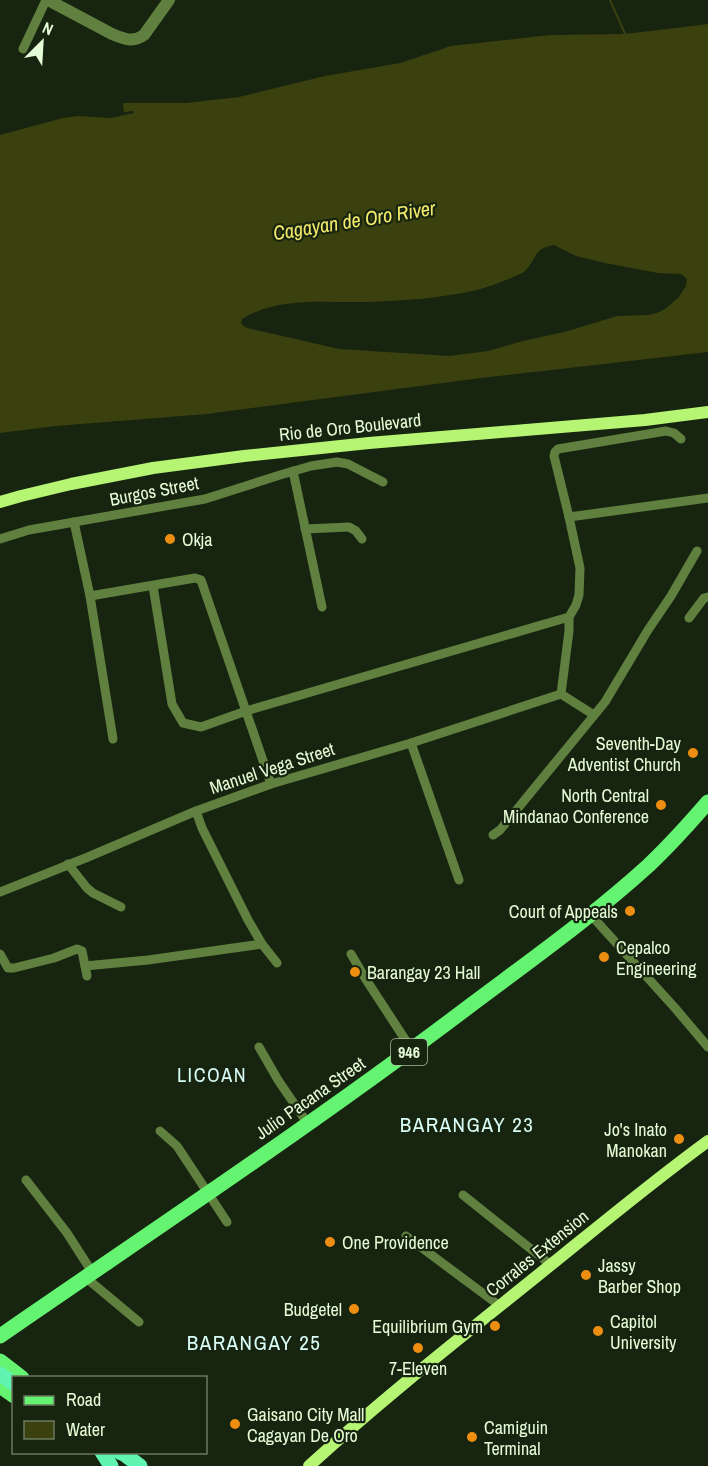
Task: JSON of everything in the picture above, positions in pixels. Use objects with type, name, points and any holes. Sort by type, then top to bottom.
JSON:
[{"type":"highway","points":[[123,1454],[140,1466]]},
{"type":"main road","name":"Rio de Oro Boulevard","points":[[0,502],[153,468],[244,456],[645,420],[708,412]]},
{"type":"main road","name":"Julio Pacana Street","points":[[0,1336],[412,1050],[590,914],[648,865],[707,806]]},
{"type":"main road","name":"Corrales Extension","points":[[309,1466],[430,1362],[666,1172],[708,1141]]},
{"type":"main road","points":[[0,1361],[21,1376]]},
{"type":"main road","points":[[94,1454],[111,1466]]},
{"type":"street","points":[[23,49],[47,0],[122,39],[130,40],[144,35],[169,0]]},
{"type":"street","points":[[594,715],[561,694],[569,617],[579,594],[580,568],[554,456],[558,449],[666,431],[681,439]]},
{"type":"street","name":"Burgos Street","points":[[0,539],[29,530],[205,499],[293,471],[337,462],[348,464],[383,482]]},
{"type":"street","points":[[293,471],[322,607]]},
{"type":"street","points":[[570,517],[708,498]]},
{"type":"street","points":[[74,522],[90,596],[113,739]]},
{"type":"street","points":[[305,529],[349,527],[362,538]]},
{"type":"street","points":[[493,835],[500,830],[605,702],[697,551]]},
{"type":"street","points":[[90,596],[195,578],[201,580],[271,784]]},
{"type":"street","points":[[153,586],[172,704],[183,723],[201,727],[246,711],[569,617]]},
{"type":"street","points":[[689,618],[704,598],[708,597]]},
{"type":"street","name":"Manuel Vega Street","points":[[0,892],[195,811],[271,784],[411,743],[561,694]]},
{"type":"street","points":[[411,743],[459,880]]},
{"type":"street","points":[[195,811],[248,920],[262,944],[277,963]]},
{"type":"street","points":[[68,864],[93,893],[120,907]]},
{"type":"street","points":[[590,914],[708,1047]]},
{"type":"street","points":[[0,954],[8,968],[14,969],[80,949],[86,971],[262,944]]},
{"type":"street","points":[[351,954],[412,1050]]},
{"type":"street","points":[[259,1047],[308,1124]]},
{"type":"street","points":[[160,1131],[177,1146],[227,1222]]},
{"type":"street","points":[[26,1180],[68,1235],[89,1274],[139,1322]]},
{"type":"street","points":[[463,1195],[551,1265]]},
{"type":"street","points":[[406,1236],[500,1306]]},
{"type":"water","name":"Cagayan de Oro River","points":[[708,24],[708,352],[481,378],[207,414],[56,426],[0,433],[0,135],[63,118],[78,116],[111,118],[134,113],[133,111],[124,112],[123,103],[186,103],[239,97],[325,76],[400,63],[451,46],[550,35],[625,34]],"holes":[[[554,245],[576,256],[658,273],[681,274],[687,279],[686,286],[678,298],[657,313],[617,316],[488,351],[449,356],[339,349],[247,328],[241,324],[242,319],[256,312],[287,304],[409,300],[477,290],[524,272],[542,249]]]},
{"type":"waterway","points":[[610,0],[626,36]]},
{"type":"place","name":"Okja","points":[[170,539]]},
{"type":"place","name":"Seventh-Day Adventist Church","points":[[693,753]]},
{"type":"place","name":"North Central Mindanao Conference","points":[[661,805]]},
{"type":"place","name":"Court of Appeals","points":[[630,911]]},
{"type":"place","name":"Cepalco Engineering","points":[[604,957]]},
{"type":"place","name":"Barangay 23 Hall","points":[[355,972]]},
{"type":"place","name":"Jo's Inato Manokan","points":[[679,1139]]},
{"type":"place","name":"One Providence","points":[[330,1242]]},
{"type":"place","name":"Jassy Barber Shop","points":[[586,1275]]},
{"type":"place","name":"Budgetel","points":[[354,1309]]},
{"type":"place","name":"Equilibrium Gym","points":[[495,1326]]},
{"type":"place","name":"Capitol University","points":[[598,1331]]},
{"type":"place","name":"7-Eleven","points":[[418,1348]]},
{"type":"place","name":"Gaisano City Mall Cagayan De Oro","points":[[235,1424]]},
{"type":"place","name":"Camiguin Terminal","points":[[472,1437]]},
{"type":"district","name":"LICOAN","points":[[212,1074]]},
{"type":"district","name":"BARANGAY 23","points":[[467,1124]]},
{"type":"district","name":"BARANGAY 25","points":[[254,1342]]}]
